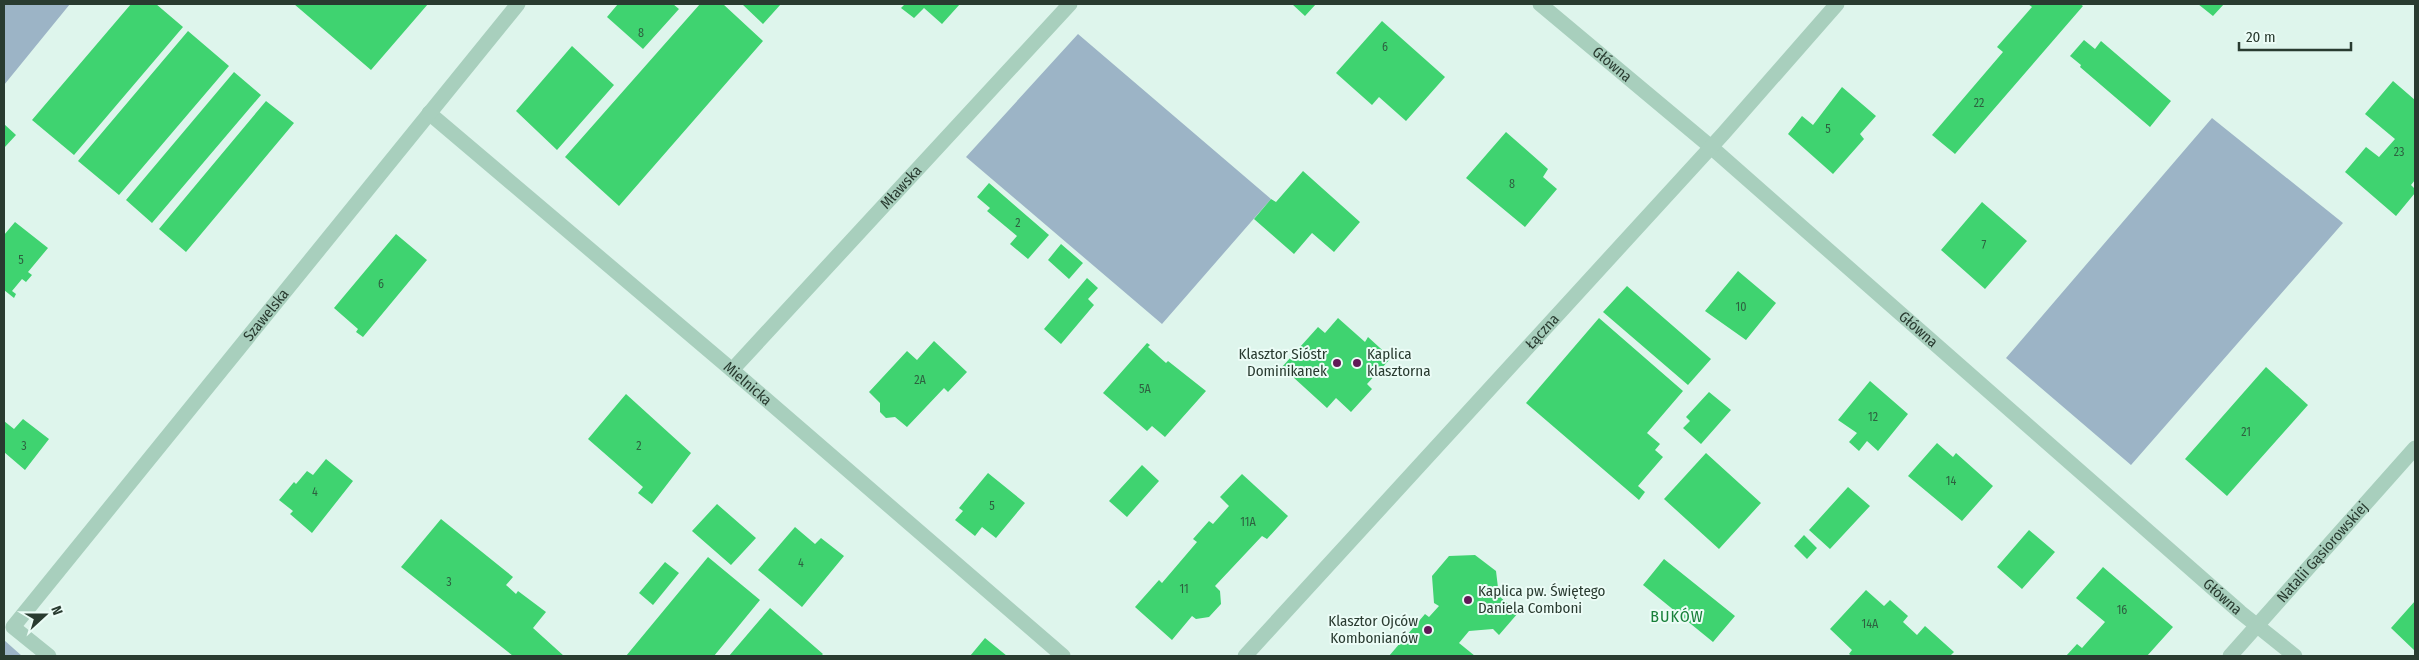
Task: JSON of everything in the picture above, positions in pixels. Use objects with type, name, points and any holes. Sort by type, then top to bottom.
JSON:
[{"type":"street","name":"Szawelska","points":[[49,656],[14,627],[518,4]]},
{"type":"street","name":"Mławska","points":[[732,370],[1070,4]]},
{"type":"street","name":"Główna","points":[[1540,4],[1711,147],[2258,626],[2295,656]]},
{"type":"street","name":"Łączna","points":[[1244,656],[1711,147],[1836,4]]},
{"type":"street","name":"Mielnicka","points":[[429,113],[732,370],[1063,656]]},
{"type":"street","name":"Natalii Gąsiorowskiej","points":[[2230,656],[2415,448]]},
{"type":"shaded area","points":[[4,4],[70,4],[4,85]]},
{"type":"shaded area","points":[[1078,34],[1271,199],[1162,324],[966,157]]},
{"type":"shaded area","points":[[2212,118],[2343,223],[2131,465],[2006,358]]},
{"type":"shaded area","points":[[4,640],[22,656],[4,656]]},
{"type":"building","points":[[131,4],[156,4],[183,27],[74,155],[32,120]]},
{"type":"building","points":[[294,4],[428,4],[371,70]]},
{"type":"building","points":[[618,4],[673,4],[679,9],[643,49],[607,17]]},
{"type":"building","points":[[700,4],[723,4],[763,41],[619,206],[565,157]]},
{"type":"building","points":[[742,4],[781,4],[763,24]]},
{"type":"building","points":[[905,4],[960,4],[942,24],[924,8],[914,18],[901,8]]},
{"type":"building","points":[[1292,4],[1316,4],[1305,16]]},
{"type":"building","points":[[2028,4],[2080,4],[2083,6],[1955,154],[1932,135],[2003,52],[1997,47],[2032,7]]},
{"type":"building","points":[[2198,4],[2224,4],[2213,16]]},
{"type":"building","points":[[1382,21],[1445,77],[1406,121],[1379,97],[1372,105],[1336,73]]},
{"type":"building","points":[[188,31],[229,66],[119,195],[78,161]]},
{"type":"building","points":[[2084,40],[2095,49],[2101,41],[2171,101],[2150,127],[2080,67],[2081,65],[2070,56]]},
{"type":"building","points":[[572,46],[614,85],[557,150],[516,111]]},
{"type":"building","points":[[234,72],[261,95],[152,223],[126,200]]},
{"type":"building","points":[[2393,81],[2415,100],[2415,180],[2411,185],[2415,189],[2415,193],[2396,216],[2345,172],[2366,147],[2379,157],[2395,139],[2365,114]]},
{"type":"building","points":[[1842,87],[1876,116],[1860,134],[1864,139],[1833,174],[1788,134],[1802,116],[1813,125]]},
{"type":"building","points":[[266,101],[294,123],[186,252],[159,229]]},
{"type":"building","points":[[4,124],[16,135],[4,148]]},
{"type":"building","points":[[1506,132],[1548,169],[1543,177],[1557,189],[1525,227],[1466,178]]},
{"type":"building","points":[[1303,171],[1360,222],[1334,252],[1312,233],[1294,254],[1254,219],[1271,199],[1276,202]]},
{"type":"building","points":[[989,183],[1049,235],[1028,259],[1010,244],[1017,236],[987,211],[990,208],[977,197]]},
{"type":"building","points":[[1982,202],[2027,241],[1985,289],[1941,250]]},
{"type":"building","points":[[15,222],[48,248],[28,272],[32,275],[26,282],[22,279],[12,291],[16,294],[14,298],[4,290],[4,235]]},
{"type":"building","points":[[396,234],[427,260],[363,337],[356,332],[358,329],[334,308]]},
{"type":"building","points":[[1061,244],[1083,263],[1069,279],[1048,260]]},
{"type":"building","points":[[1738,271],[1776,303],[1746,340],[1705,311]]},
{"type":"building","points":[[1087,278],[1098,288],[1088,299],[1094,305],[1061,344],[1044,329]]},
{"type":"building","points":[[1627,286],[1711,359],[1688,385],[1603,312]]},
{"type":"building","name":"Klasztor Sióstr Dominikanek","points":[[1338,318],[1365,342],[1368,337],[1391,358],[1367,384],[1372,389],[1351,412],[1336,398],[1327,408],[1282,367],[1318,327],[1325,333]]},
{"type":"building","points":[[1599,318],[1683,391],[1647,433],[1660,444],[1655,450],[1663,457],[1638,486],[1645,492],[1639,500],[1526,403]]},
{"type":"building","points":[[934,341],[967,372],[948,392],[944,388],[907,427],[895,417],[886,418],[880,412],[880,403],[869,392],[907,351],[917,360]]},
{"type":"building","points":[[1147,343],[1150,345],[1148,347],[1166,363],[1168,361],[1206,391],[1165,437],[1152,426],[1147,431],[1103,393]]},
{"type":"building","points":[[2266,367],[2308,405],[2227,496],[2185,459]]},
{"type":"building","points":[[1870,381],[1908,414],[1878,451],[1867,441],[1859,451],[1849,442],[1857,433],[1838,420]]},
{"type":"building","points":[[1709,392],[1731,410],[1701,444],[1683,428],[1690,421],[1686,417]]},
{"type":"building","points":[[626,394],[691,453],[652,504],[638,493],[643,487],[588,439]]},
{"type":"building","points":[[23,419],[49,439],[25,470],[4,452],[4,421],[14,429]]},
{"type":"building","points":[[1937,443],[1953,457],[1956,453],[1993,486],[1962,521],[1908,476]]},
{"type":"building","points":[[1706,453],[1761,503],[1719,549],[1664,499]]},
{"type":"building","points":[[326,459],[353,481],[312,533],[290,514],[293,511],[279,500],[294,482],[296,484],[307,471],[313,475]]},
{"type":"building","points":[[1142,465],[1159,481],[1127,517],[1109,501]]},
{"type":"building","points":[[988,473],[1025,503],[996,538],[982,527],[975,536],[955,520],[963,511],[959,508]]},
{"type":"building","points":[[1242,474],[1288,516],[1267,539],[1262,536],[1215,586],[1220,591],[1221,604],[1209,617],[1196,619],[1192,616],[1172,640],[1135,607],[1159,580],[1162,583],[1197,542],[1193,539],[1209,521],[1213,524],[1229,506],[1220,497]]},
{"type":"building","points":[[1848,487],[1870,506],[1830,549],[1809,530]]},
{"type":"building","points":[[717,504],[756,538],[731,565],[692,531]]},
{"type":"building","points":[[441,519],[513,577],[506,585],[516,594],[518,591],[546,612],[533,628],[564,656],[513,656],[401,567]]},
{"type":"building","points":[[795,527],[815,544],[821,538],[844,556],[802,607],[758,570]]},
{"type":"building","points":[[2029,530],[2055,552],[2022,589],[1997,567]]},
{"type":"building","points":[[1804,535],[1817,548],[1807,559],[1794,546]]},
{"type":"building","name":"Kaplica pw. Świętego Daniela Comboni","points":[[1475,555],[1496,571],[1499,596],[1518,613],[1499,635],[1493,629],[1469,631],[1459,643],[1475,656],[1389,656],[1425,614],[1429,617],[1439,606],[1434,603],[1432,576],[1449,556]]},
{"type":"building","points":[[708,557],[760,600],[714,656],[626,656]]},
{"type":"building","points":[[1664,559],[1735,616],[1713,642],[1643,585]]},
{"type":"building","points":[[665,562],[679,573],[653,605],[639,593]]},
{"type":"building","points":[[2103,567],[2173,627],[2147,656],[2066,656],[2077,644],[2082,648],[2105,622],[2076,598]]},
{"type":"building","points":[[1866,590],[1884,606],[1890,600],[1908,616],[1903,622],[1917,635],[1925,626],[1954,652],[1950,656],[1852,656],[1849,654],[1852,650],[1830,629]]},
{"type":"building","points":[[2415,601],[2415,651],[2391,628]]},
{"type":"building","points":[[770,608],[823,654],[821,656],[729,656]]},
{"type":"building","points":[[985,638],[1007,656],[970,656]]},
{"type":"place","name":"Klasztor Sióstr Dominikanek","points":[[1337,363]]},
{"type":"place","name":"Kaplica klasztorna","points":[[1357,363]]},
{"type":"place","name":"Kaplica pw. Świętego Daniela Comboni","points":[[1468,600]]},
{"type":"place","name":"Klasztor Ojców Kombonianów","points":[[1428,630]]},
{"type":"district","name":"BUKÓW","points":[[1677,616]]}]
